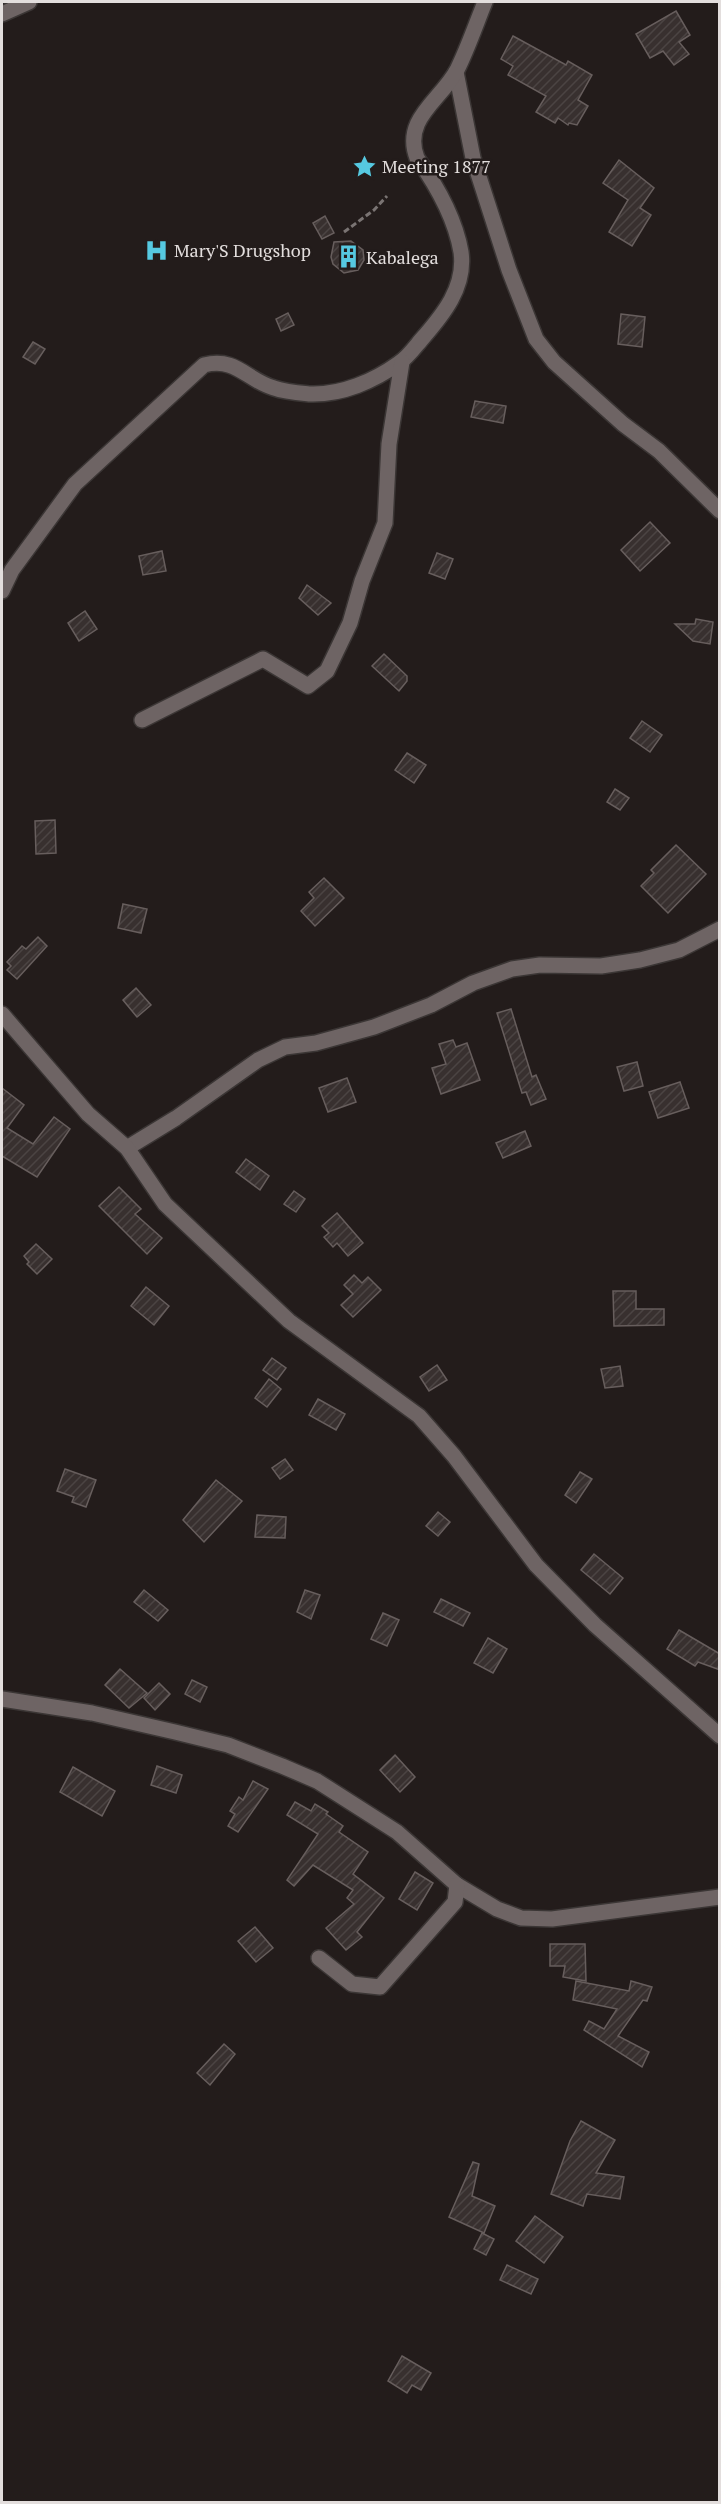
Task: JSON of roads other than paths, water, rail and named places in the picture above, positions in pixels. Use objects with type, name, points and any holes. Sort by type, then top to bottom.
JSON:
[{"type":"street","points":[[2,14],[29,2]]},
{"type":"street","points":[[2,591],[12,570],[75,484],[204,365],[226,363],[274,388],[312,394],[343,390],[374,379],[402,362],[438,321],[452,300],[460,279],[461,252],[447,206],[413,149],[414,132],[419,117],[456,72],[485,2]]},
{"type":"street","points":[[456,72],[473,158],[509,270],[536,339],[554,362],[624,424],[659,451],[720,511]]},
{"type":"street","points":[[142,720],[263,659],[308,686],[327,671],[350,623],[362,580],[385,523],[389,444],[402,362]]},
{"type":"street","points":[[127,1148],[176,1118],[258,1060],[285,1047],[316,1043],[374,1027],[431,1005],[473,983],[512,969],[540,964],[601,966],[640,960],[679,950],[720,929]]},
{"type":"street","points":[[2,1014],[88,1114],[127,1148],[165,1204],[289,1321],[419,1416],[454,1456],[536,1566],[594,1625],[720,1736]]},
{"type":"street","points":[[2,1699],[92,1713],[228,1745],[282,1766],[317,1781],[397,1832],[457,1885],[496,1909],[521,1918],[574,1916],[720,1897]]},
{"type":"street","points":[[319,1958],[352,1984],[380,1987],[455,1902],[457,1885]]},
{"type":"place","name":"Meeting 1877","points":[[364,166]]},
{"type":"place","name":"Mary'S Drugshop","points":[[156,250]]},
{"type":"place","name":"Kabalega","points":[[348,257]]}]
